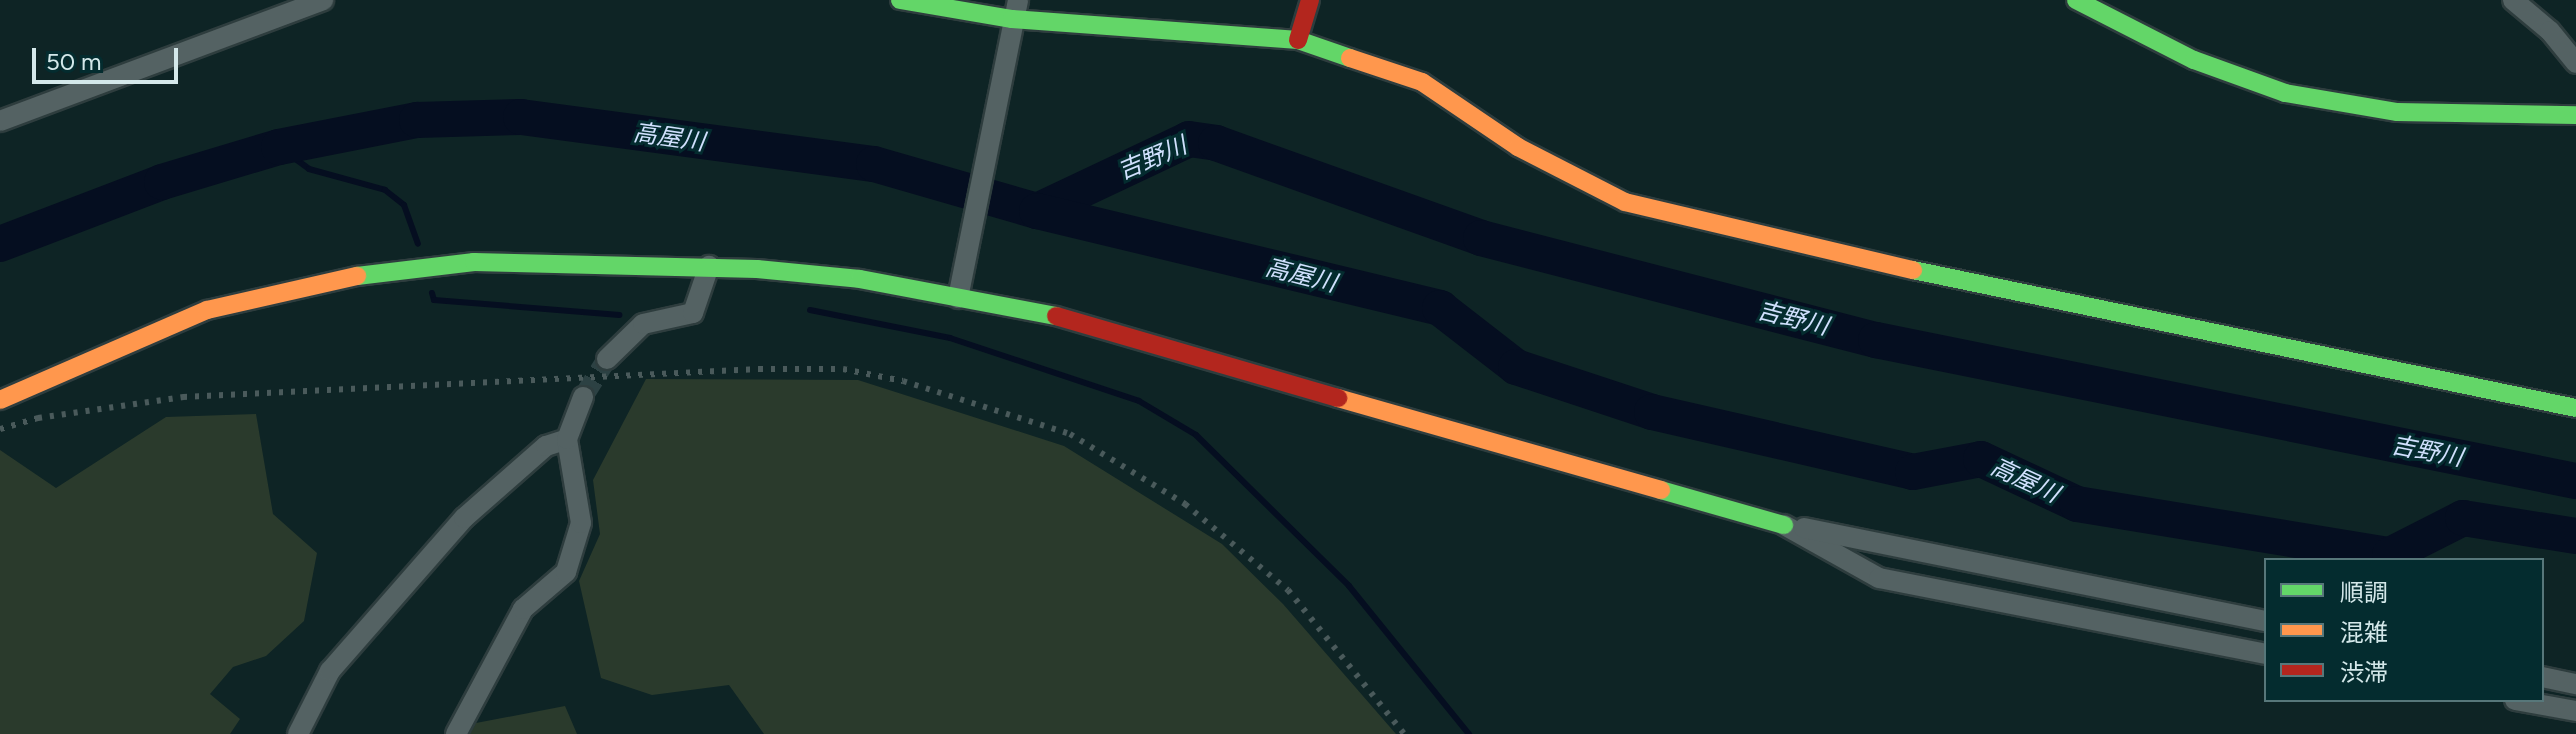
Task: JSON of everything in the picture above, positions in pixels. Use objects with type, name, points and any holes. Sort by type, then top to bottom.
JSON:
[{"type":"street","points":[[0,121],[323,0]]},
{"type":"street","points":[[900,0],[1014,15],[1298,40],[1422,82],[1518,147],[1625,202],[1723,229],[2150,322],[2576,408]]},
{"type":"street","points":[[1298,40],[1310,0]]},
{"type":"street","points":[[2076,0],[2194,60],[2285,93],[2397,112],[2576,115]]},
{"type":"street","points":[[2513,0],[2550,31],[2576,63]]},
{"type":"street","points":[[958,298],[1014,15]]},
{"type":"street","points":[[0,400],[207,310],[338,278],[474,262],[709,266],[860,279],[1087,322],[1175,344],[1405,418],[1784,525],[2264,621]]},
{"type":"street","points":[[607,359],[643,324],[693,313],[709,266]]},
{"type":"street","points":[[456,734],[523,609],[566,572],[581,523],[567,439],[583,397]]},
{"type":"street","points":[[298,734],[330,671],[464,518],[546,446],[567,439]]},
{"type":"street","points":[[1784,525],[1879,578],[2264,654]]},
{"type":"street","points":[[2544,677],[2576,684]]},
{"type":"street","points":[[2526,702],[2576,711]]},
{"type":"green space","points":[[646,379],[858,380],[1064,446],[1222,544],[1283,604],[1396,734],[764,734],[729,685],[652,695],[601,678],[579,581],[600,534],[593,480]]},
{"type":"green space","points":[[256,414],[273,514],[317,553],[304,621],[266,656],[233,667],[210,694],[240,719],[230,734],[0,734],[0,450],[56,488],[166,417]]},
{"type":"green space","points":[[565,706],[577,734],[470,734],[476,723]]},
{"type":"waterway","name":"高屋川","points":[[0,244],[162,182],[279,147],[417,120],[521,117],[874,164],[1037,211],[1440,308],[1516,367],[1652,412],[1913,472],[1981,459],[2077,504],[2390,555],[2463,518],[2576,536]]},
{"type":"waterway","name":"吉野川","points":[[1037,211],[1189,139],[1216,143],[1481,238],[1876,340],[2576,481]]},
{"type":"waterway","points":[[279,147],[309,169],[385,190],[404,205],[418,244]]},
{"type":"waterway","points":[[432,293],[434,300],[619,315]]},
{"type":"waterway","points":[[810,310],[950,338],[1139,401],[1196,435],[1349,586],[1469,734]]},
{"type":"tunnel","points":[[583,397],[607,359]]},
{"type":"railway","points":[[0,429],[38,418],[183,397],[759,369],[843,369],[903,381],[1070,434],[1185,504],[1288,590],[1404,734]]},
{"type":"traffic: fast","points":[[900,0],[1012,19],[1298,40],[1350,58]]},
{"type":"traffic: fast","points":[[2076,0],[2194,60],[2285,93],[2397,112],[2576,115]]},
{"type":"traffic: fast","points":[[357,276],[474,262],[757,269],[860,279],[1056,316]]},
{"type":"traffic: fast","points":[[1913,270],[2576,408]]},
{"type":"traffic: fast","points":[[1661,490],[1784,525]]},
{"type":"traffic: slow","points":[[1350,58],[1422,82],[1518,147],[1625,202],[1913,270]]},
{"type":"traffic: slow","points":[[0,400],[207,310],[357,276]]},
{"type":"traffic: slow","points":[[1338,398],[1661,490]]},
{"type":"traffic: jam","points":[[1298,40],[1310,0]]},
{"type":"traffic: jam","points":[[1056,316],[1338,398]]}]
